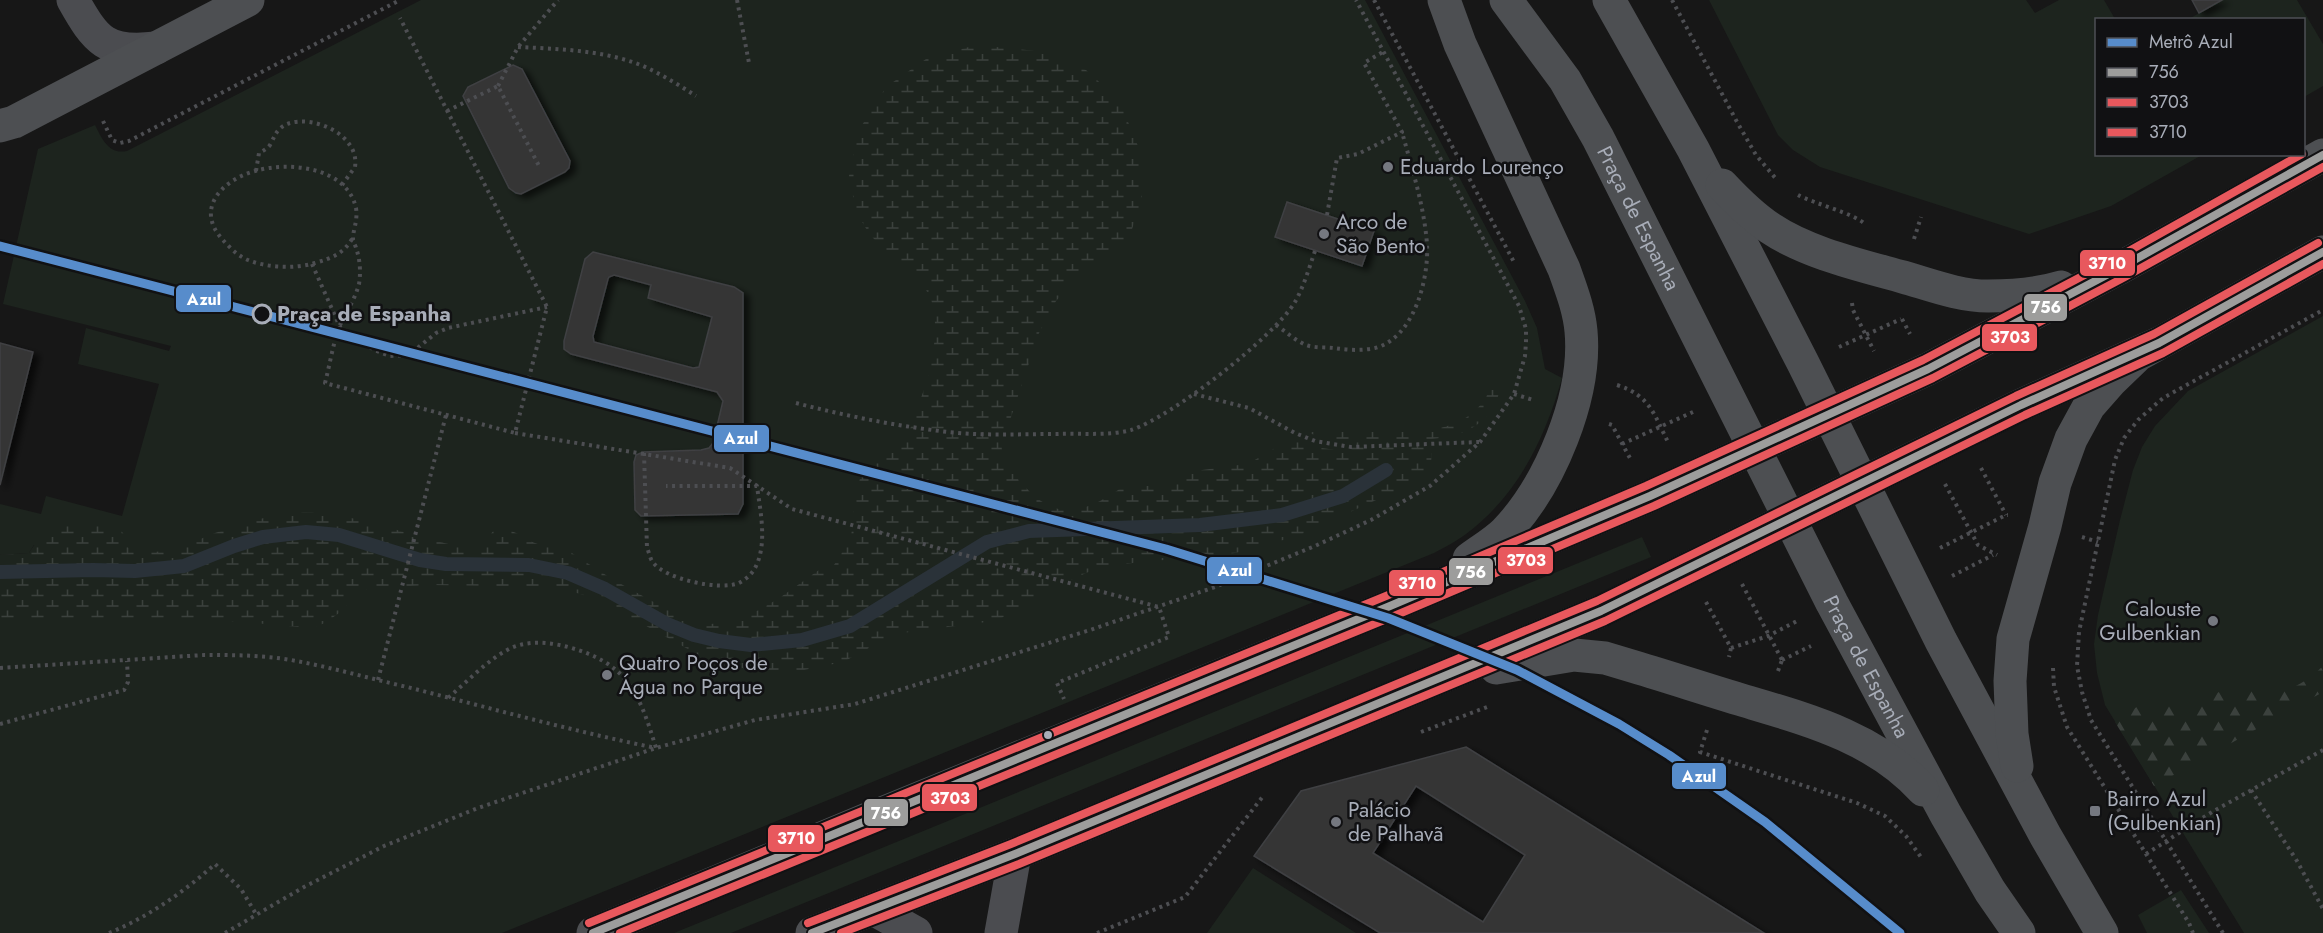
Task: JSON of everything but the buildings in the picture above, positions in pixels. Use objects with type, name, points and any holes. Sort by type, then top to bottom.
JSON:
[{"type":"main road","points":[[0,126],[14,122],[248,0]]},
{"type":"main road","points":[[1390,606],[1458,568],[1504,534],[1528,505],[1567,426],[1580,374],[1581,331],[1577,305],[1564,269],[1460,44],[1444,0]]},
{"type":"main road","name":"Praça de Espanha","points":[[1506,0],[1565,80],[1598,138],[1788,519],[1946,815]]},
{"type":"main road","points":[[1609,0],[1693,149],[1829,414],[1941,641],[2102,933]]},
{"type":"main road","points":[[1693,149],[1743,208],[1772,229],[1811,248],[1849,262],[1954,292],[1987,296],[2021,295],[2055,289],[2118,269]]},
{"type":"main road","points":[[593,933],[1390,606],[1650,496],[1928,369],[2118,269],[2323,155]]},
{"type":"main road","points":[[2020,788],[2012,734],[2010,681],[2013,639],[2055,483],[2071,439],[2089,406],[2138,355],[2323,252]]},
{"type":"main road","points":[[812,933],[1015,854],[1601,611],[2021,405],[2159,343]]},
{"type":"main road","points":[[1396,696],[1492,669],[1575,655],[1615,661],[1830,728],[1879,752],[1911,777],[1946,815],[1990,891],[2019,933]]},
{"type":"street","points":[[73,0],[91,32],[112,46],[138,50],[156,48]]},
{"type":"street","points":[[1001,933],[1015,854]]},
{"type":"street","points":[[873,909],[916,933]]},
{"type":"path","points":[[447,111],[498,86],[518,47],[558,0]]},
{"type":"path","points":[[737,0],[749,63]]},
{"type":"path","points":[[225,933],[304,887],[384,846],[478,808],[656,748],[755,720],[855,704],[1159,607],[1315,546],[1371,520],[1430,486],[1480,442],[1514,394],[1525,357],[1526,329],[1518,306],[1356,0]]},
{"type":"path","points":[[400,18],[547,308],[515,433]]},
{"type":"path","points":[[518,47],[583,52],[626,60],[661,75],[696,96]]},
{"type":"path","points":[[1276,324],[1306,345],[1345,350],[1376,348],[1401,332],[1415,307],[1425,274],[1427,245],[1415,176],[1402,132],[1364,63],[1383,52]]},
{"type":"path","points":[[498,86],[539,166]]},
{"type":"path","points":[[256,171],[259,153],[270,144],[274,134],[289,123],[308,123],[334,131],[355,153],[356,167],[342,185]]},
{"type":"path","points":[[1327,215],[1337,158],[1358,154],[1402,132]]},
{"type":"path","points":[[296,168],[333,177],[342,185],[350,194],[355,207],[357,220],[352,239],[341,254],[312,264],[280,266],[247,259],[215,232],[212,224],[211,212],[215,198],[223,188],[236,178],[256,171],[296,168]]},
{"type":"path","points":[[352,239],[359,258],[359,282],[355,298],[340,327],[325,383],[515,433],[730,468],[792,509],[1159,607]]},
{"type":"path","points":[[796,403],[835,413],[950,432],[1069,434],[1130,430],[1172,409],[1193,394],[1246,352],[1276,324],[1295,302],[1315,251]]},
{"type":"path","points":[[312,264],[340,327],[374,350],[390,356],[409,355],[436,333],[448,328],[547,308]]},
{"type":"path","points":[[2223,933],[2091,720],[2077,666],[2079,632],[2115,460],[2124,438],[2138,420],[2163,398],[2323,310]]},
{"type":"path","points":[[1193,394],[1249,408],[1295,433],[1331,445],[1351,447],[1480,442]]},
{"type":"path","points":[[378,680],[446,415]]},
{"type":"path","points":[[644,453],[647,548],[653,562],[662,570],[680,578],[724,586],[738,583],[749,576],[756,566],[760,550],[762,521],[757,486]]},
{"type":"path","points":[[666,486],[757,486]]},
{"type":"path","points":[[1994,554],[2033,567]]},
{"type":"path","points":[[1078,733],[1057,683],[1169,638],[1159,607]]},
{"type":"path","points":[[448,698],[490,661],[512,648],[534,642],[555,644],[589,653],[617,669],[633,688],[645,712],[656,748]]},
{"type":"path","points":[[0,668],[204,656],[289,660],[378,680],[608,739],[656,748]]},
{"type":"path","points":[[1765,707],[1782,660]]},
{"type":"path","points":[[0,724],[124,690],[128,682],[127,661]]},
{"type":"path","points":[[2053,663],[2054,687],[2067,727],[2193,933]]},
{"type":"path","points":[[1412,735],[1489,706]]},
{"type":"path","points":[[1697,727],[1715,732]]},
{"type":"path","points":[[2146,854],[2251,790],[2323,750]]},
{"type":"path","points":[[1097,933],[1185,897],[1268,790]]},
{"type":"path","points":[[2251,790],[2297,861],[2323,909]]},
{"type":"path","points":[[109,933],[159,907],[215,864],[241,889],[256,914]]},
{"type":"green space","points":[[421,0],[1365,0],[1525,301],[1537,328],[1545,369],[1562,378],[1547,423],[1527,465],[1500,502],[1466,534],[1434,553],[502,933],[0,933],[0,578],[97,602],[34,545],[29,553],[0,555],[0,504],[41,514],[46,496],[122,516],[159,384],[78,364],[86,328],[169,351],[171,346],[3,304],[38,149],[95,125],[107,145],[115,151],[127,151]]},
{"type":"green space","points":[[1709,0],[2026,0],[2035,13],[2059,0],[2104,0],[2114,18],[2095,18],[2095,156],[2200,156],[2111,206],[2029,234],[1820,167],[1793,150],[1778,135]]},
{"type":"green space","points":[[2222,0],[2297,0],[2323,44],[2323,86],[2305,96],[2305,18],[2190,18]]},
{"type":"green space","points":[[976,45],[1037,51],[1086,70],[1119,100],[1140,151],[1142,200],[1131,232],[1106,259],[1077,277],[1056,301],[1039,333],[1002,444],[1002,454],[1006,464],[1033,495],[1060,509],[1073,510],[1100,501],[1130,482],[1138,486],[1156,486],[1195,471],[1253,461],[1292,438],[1314,447],[1351,452],[1351,440],[1331,439],[1308,433],[1327,429],[1435,429],[1445,427],[1463,420],[1477,409],[1492,384],[1501,387],[1491,410],[1476,425],[1466,431],[1432,439],[1431,467],[1424,478],[1298,536],[1235,553],[1102,566],[1068,581],[1016,612],[994,621],[902,633],[843,662],[804,670],[769,672],[715,664],[599,600],[558,587],[431,585],[369,588],[355,596],[339,613],[325,623],[311,628],[196,618],[0,619],[0,555],[29,553],[48,532],[63,526],[112,525],[123,533],[129,549],[154,552],[178,548],[215,533],[262,519],[290,513],[311,512],[355,519],[464,547],[476,547],[482,544],[494,530],[512,531],[538,544],[564,548],[612,579],[689,620],[711,624],[730,622],[751,614],[778,599],[819,570],[834,565],[851,538],[855,500],[861,474],[868,464],[909,432],[929,375],[936,332],[933,305],[923,283],[887,254],[868,232],[856,211],[849,176],[859,130],[886,87],[926,59]]},
{"type":"green space","points":[[2323,316],[2323,933],[2244,933],[2105,705],[2097,673],[2094,644],[2098,615],[2133,470],[2142,447],[2155,426],[2188,391]]},
{"type":"green space","points":[[1642,537],[1651,557],[731,933],[674,933]]},
{"type":"green space","points":[[2323,666],[2323,692],[2154,786],[2115,722],[2132,709],[2151,702],[2185,706],[2203,702],[2225,689],[2234,687],[2271,691],[2287,689],[2302,683]]},
{"type":"green space","points":[[1253,868],[1356,933],[1207,933]]},
{"type":"green space","points":[[2181,890],[2209,933],[2147,933],[2138,915]]},
{"type":"waterway","points":[[0,572],[135,571],[184,566],[263,537],[306,532],[339,535],[420,560],[446,564],[529,565],[568,573],[605,589],[667,624],[694,635],[751,645],[802,640],[850,626],[987,542],[1029,531],[1200,525],[1282,515],[1343,496],[1386,470]]},
{"type":"metro line","name":"Azul","points":[[0,246],[1166,549],[1388,618],[1517,670],[1619,724],[1669,755],[1765,822],[1900,933]]},
{"type":"transit line","name":"756","points":[[593,933],[1390,606],[1650,496],[1928,369],[2118,269],[2323,155]]},
{"type":"transit line","name":"3710","points":[[589,923],[1386,596],[1646,486],[1923,360],[2113,260],[2298,156]]},
{"type":"transit line","name":"3703","points":[[620,933],[1394,616],[1654,506],[1933,378],[2123,278],[2323,167]]},
{"type":"transit line","name":"3710","points":[[808,923],[1011,844],[1597,601],[2016,396],[2154,334],[2318,243]]},
{"type":"transit line","name":"756","points":[[812,933],[1015,854],[1601,611],[2021,405],[2159,343],[2323,252]]},
{"type":"transit line","name":"3703","points":[[841,933],[1019,864],[1605,621],[2025,415],[2163,353],[2323,264]]},
{"type":"place","name":"Eduardo Lourenço","points":[[1388,167]]},
{"type":"place","name":"Arco de São Bento","points":[[1324,234]]},
{"type":"place","name":"Praça de Espanha","points":[[262,314]]},
{"type":"place","name":"Calouste Gulbenkian","points":[[2213,621]]},
{"type":"place","name":"Quatro Poços de Água no Parque","points":[[607,675]]},
{"type":"place","name":"Bairro Azul (Gulbenkian)","points":[[2095,811]]},
{"type":"place","name":"Palácio de Palhavã","points":[[1336,822]]}]
